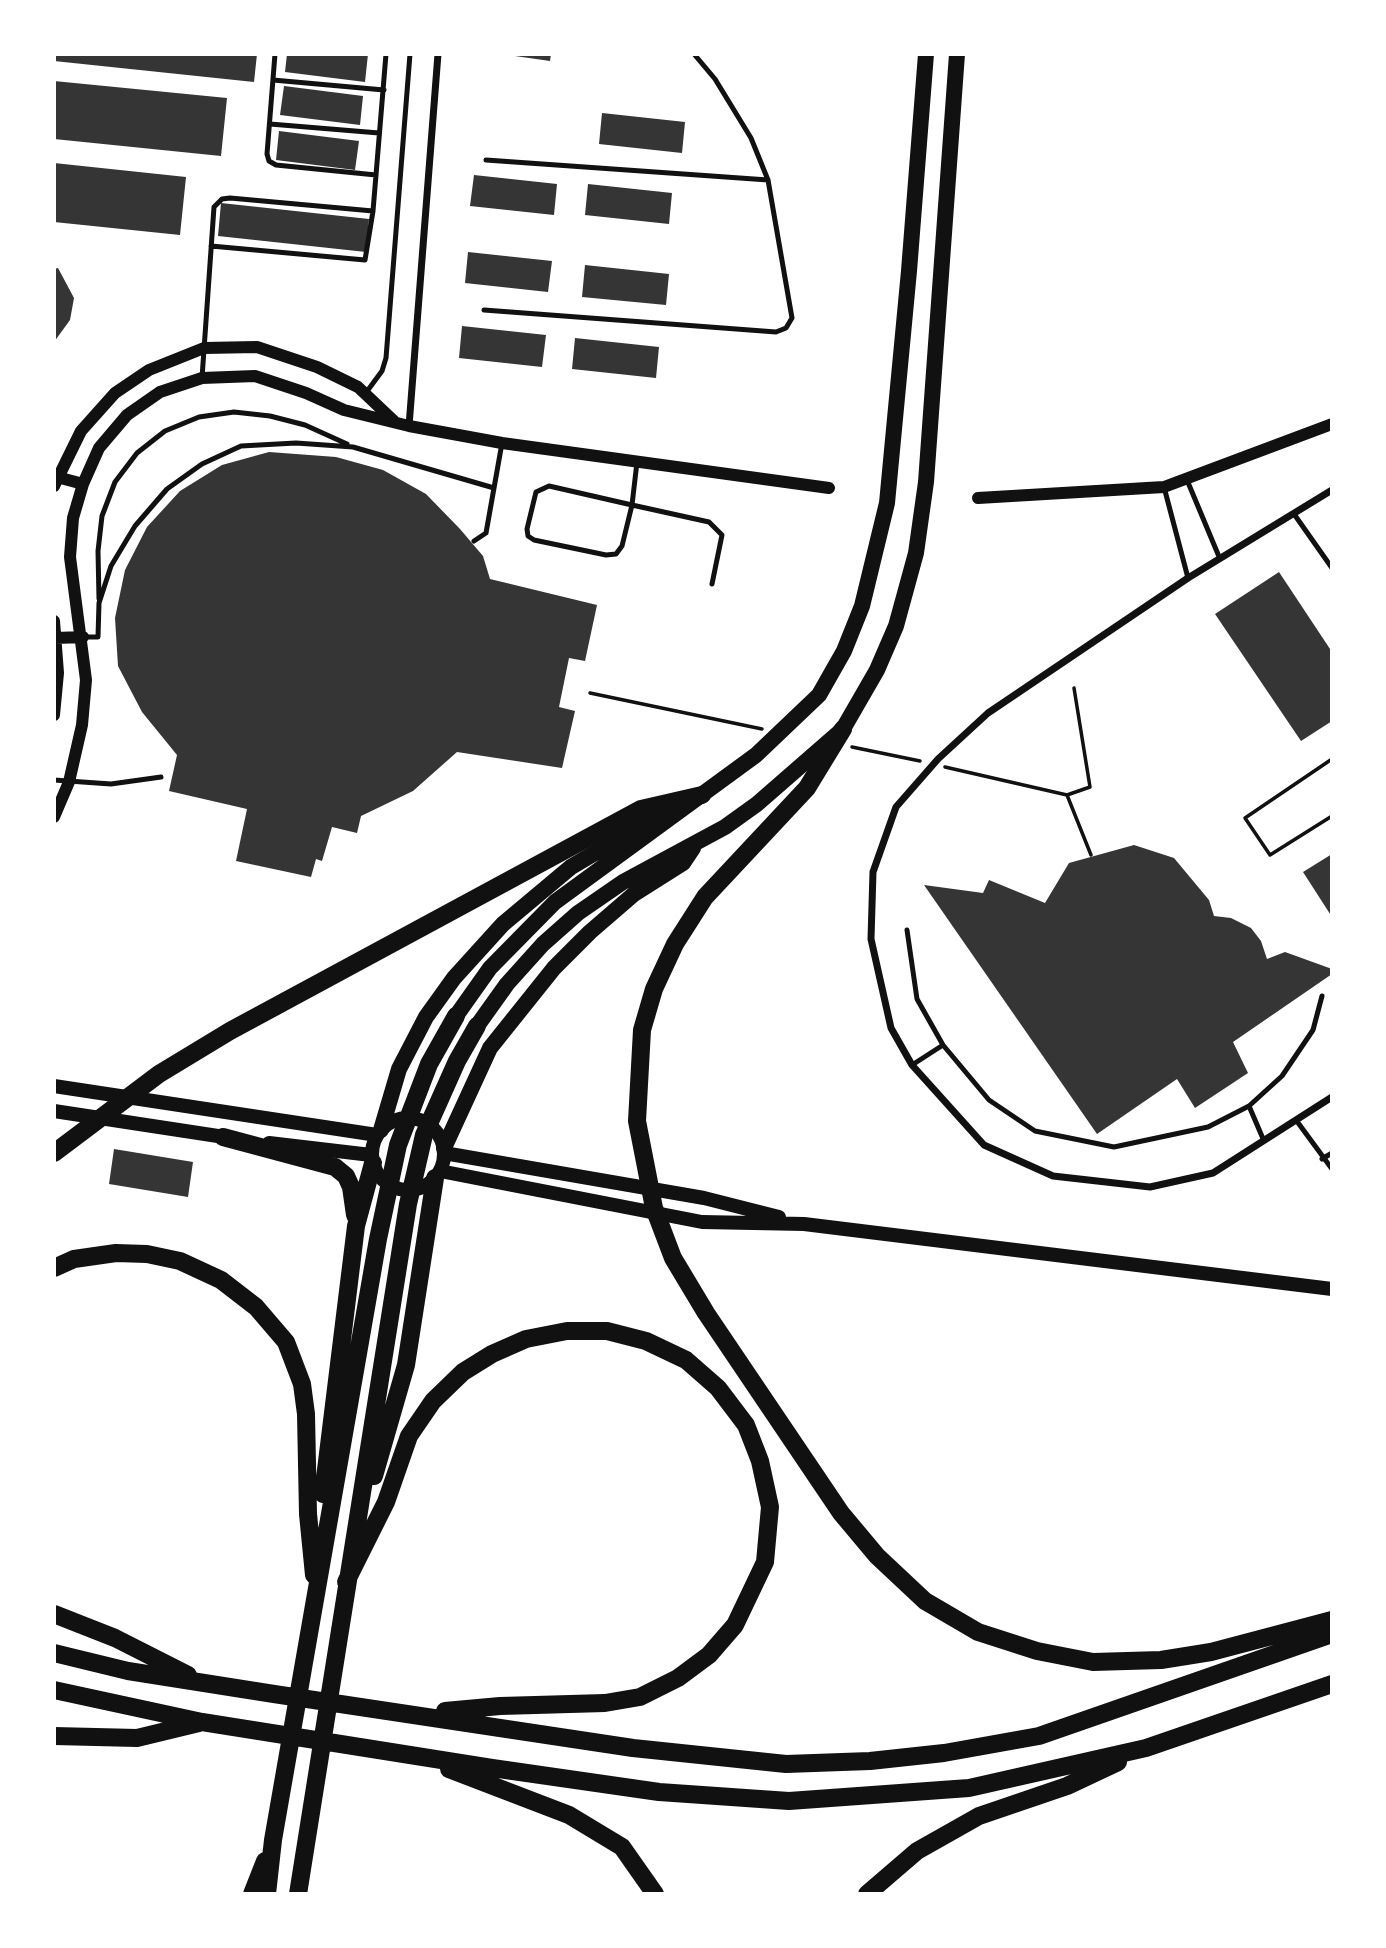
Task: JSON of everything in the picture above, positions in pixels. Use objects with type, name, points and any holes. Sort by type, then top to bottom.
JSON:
[{"type":"highway","points":[[843,729],[807,788],[705,897],[675,944],[654,989],[642,1030],[637,1071],[637,1121],[654,1208],[673,1258],[706,1313],[841,1513],[877,1556],[925,1601],[978,1632],[1037,1651],[1093,1662],[1161,1660],[1210,1652],[1332,1620]]},
{"type":"highway","points":[[54,1153],[159,1074],[230,1031],[641,809],[702,795]]},
{"type":"highway","points":[[267,1894],[316,1595],[398,1145],[429,1064],[456,1016]]},
{"type":"highway","points":[[298,1894],[391,1295],[408,1204],[424,1135],[457,1061],[477,1026]]},
{"type":"highway","points":[[223,1137],[335,1167],[346,1176],[351,1187],[356,1226]]},
{"type":"highway","points":[[323,1557],[320,1519],[356,1226],[372,1159]]},
{"type":"highway","points":[[355,1534],[369,1502],[406,1365],[438,1175]]},
{"type":"highway","points":[[54,1268],[74,1259],[116,1253],[147,1254],[180,1261],[221,1280],[256,1307],[286,1342],[302,1384],[306,1414],[308,1514],[316,1595]]},
{"type":"highway","points":[[346,1582],[386,1502],[409,1436],[433,1401],[463,1373],[492,1354],[526,1339],[567,1331],[607,1331],[646,1341],[686,1360],[718,1388],[746,1425],[760,1461],[770,1507],[765,1562],[735,1625],[709,1655],[678,1678],[640,1697],[605,1703],[500,1706],[418,1714]]},
{"type":"highway","points":[[54,1614],[115,1638],[202,1683]]},
{"type":"highway","points":[[54,1653],[84,1662],[274,1694],[704,1756],[786,1764],[870,1761],[944,1753],[1040,1736],[1332,1634]]},
{"type":"highway","points":[[54,1690],[202,1722],[425,1758],[659,1792],[789,1801],[969,1788],[1146,1748],[1332,1684]]},
{"type":"highway","points":[[54,1736],[137,1738],[202,1722]]},
{"type":"highway","points":[[867,1894],[917,1851],[979,1816],[1067,1786],[1146,1748]]},
{"type":"highway","points":[[425,1758],[485,1785],[527,1797],[569,1815],[622,1847],[655,1894]]},
{"type":"highway","points":[[309,1830],[311,1894]]},
{"type":"highway","points":[[252,1894],[274,1840]]},
{"type":"main road","points":[[456,1016],[490,968],[555,902],[756,755],[819,695],[844,651],[862,606],[887,503],[926,54]]},
{"type":"main road","points":[[477,1026],[506,985],[543,944],[578,913],[623,882],[697,843],[757,804],[843,729],[877,670],[897,626],[916,553],[926,482],[957,54]]},
{"type":"main road","points":[[675,814],[647,822],[571,867],[503,924],[454,978],[426,1017],[399,1069],[372,1159],[384,1182],[405,1191],[427,1185],[438,1175],[444,1150],[490,1048],[554,968],[634,894],[683,863],[697,843]]},
{"type":"main road","points":[[54,1086],[379,1133],[400,1119],[412,1118],[433,1128],[444,1150]]},
{"type":"main road","points":[[54,1111],[372,1159]]},
{"type":"main road","points":[[444,1150],[704,1198],[804,1224]]},
{"type":"main road","points":[[438,1175],[702,1222],[804,1224],[1332,1289]]},
{"type":"street","points":[[409,426],[438,54]]},
{"type":"street","points":[[83,484],[55,479],[81,431],[115,393],[149,370],[204,348],[257,347],[317,367],[358,387],[395,422]]},
{"type":"street","points":[[54,817],[69,782],[82,725],[86,680],[83,637],[70,557],[73,518],[83,484],[99,448],[127,415],[160,392],[202,378],[255,376],[306,393],[345,410],[409,426],[502,443],[829,488]]},
{"type":"street","points":[[978,498],[1164,487],[1332,424]]},
{"type":"street","points":[[1332,490],[1188,578],[988,713],[938,759],[896,807],[873,872],[871,939],[891,1028],[912,1065],[984,1145],[1053,1176],[1150,1187],[1213,1173],[1332,1097]]},
{"type":"street","points":[[54,621],[58,673],[54,715]]},
{"type":"street","points":[[56,638],[83,637]]},
{"type":"lane","points":[[275,54],[267,153],[269,161],[276,165],[376,175]]},
{"type":"lane","points":[[211,246],[365,260],[373,211],[386,54]]},
{"type":"lane","points":[[365,394],[382,371],[386,358],[410,54]]},
{"type":"lane","points":[[484,310],[776,332],[786,328],[792,318],[768,180],[744,127],[715,79],[694,54]]},
{"type":"lane","points":[[273,80],[384,90]]},
{"type":"lane","points":[[270,124],[379,133]]},
{"type":"lane","points":[[486,160],[768,180]]},
{"type":"lane","points":[[202,378],[214,207],[222,199],[373,211]]},
{"type":"lane","points":[[83,637],[98,637],[98,551],[102,516],[122,472],[137,453],[165,431],[199,417],[234,412],[270,416],[305,425],[353,447],[495,488]]},
{"type":"lane","points":[[99,603],[111,566],[135,526],[167,489],[202,464],[241,446],[296,443],[353,447]]},
{"type":"lane","points":[[474,541],[486,533],[502,443]]},
{"type":"lane","points":[[637,462],[632,505],[622,546],[616,554],[594,553],[528,536],[536,492],[542,487],[632,505],[709,522],[718,527],[722,535],[712,584]]},
{"type":"lane","points":[[1187,480],[1220,559]]},
{"type":"lane","points":[[1164,487],[1188,578]]},
{"type":"lane","points":[[1294,514],[1332,568]]},
{"type":"lane","points":[[54,780],[111,784],[161,777]]},
{"type":"lane","points":[[906,930],[917,999],[943,1045],[989,1100],[1035,1131],[1114,1147],[1208,1127],[1249,1106],[1282,1076],[1313,1030],[1322,996]]},
{"type":"lane","points":[[912,1065],[943,1045]]},
{"type":"lane","points":[[1249,1106],[1264,1141]]},
{"type":"lane","points":[[1296,1120],[1322,1159],[1332,1169]]},
{"type":"lane","points":[[1322,1159],[1332,1153]]},
{"type":"path","points":[[1010,780],[1067,795],[1090,787],[1074,688]]},
{"type":"path","points":[[590,693],[617,698]]},
{"type":"path","points":[[1332,759],[1245,818],[1270,855],[1332,816]]},
{"type":"path","points":[[1067,795],[1091,855]]},
{"type":"building","points":[[54,54],[257,54],[254,82],[54,61]]},
{"type":"building","points":[[287,54],[368,54],[365,82],[285,72]]},
{"type":"building","points":[[501,54],[551,54],[550,61]]},
{"type":"building","points":[[54,81],[227,98],[221,156],[54,139]]},
{"type":"building","points":[[284,86],[363,96],[360,125],[280,115]]},
{"type":"building","points":[[602,113],[685,122],[682,153],[599,144]]},
{"type":"building","points":[[279,131],[359,141],[355,170],[276,160]]},
{"type":"building","points":[[54,163],[186,177],[180,235],[54,222]]},
{"type":"building","points":[[474,175],[557,184],[554,215],[470,206]]},
{"type":"building","points":[[588,184],[672,193],[669,224],[585,215]]},
{"type":"building","points":[[221,203],[369,219],[366,252],[218,236]]},
{"type":"building","points":[[468,252],[552,261],[548,292],[465,283]]},
{"type":"building","points":[[585,265],[669,274],[666,305],[582,297]]},
{"type":"building","points":[[58,268],[74,298],[70,320],[54,342],[54,269]]},
{"type":"building","points":[[462,326],[546,335],[542,367],[459,358]]},
{"type":"building","points":[[575,338],[659,347],[656,378],[572,369]]},
{"type":"building","points":[[269,452],[336,457],[383,470],[426,494],[483,556],[490,579],[597,605],[585,661],[569,658],[559,707],[575,711],[562,768],[457,752],[413,791],[361,816],[357,833],[332,827],[322,861],[316,859],[311,877],[236,861],[247,809],[169,791],[177,755],[142,712],[118,666],[115,618],[125,570],[147,527],[180,491],[222,465]]},
{"type":"building","points":[[1279,572],[1332,652],[1332,721],[1301,741],[1215,614]]},
{"type":"building","points":[[1134,845],[1174,858],[1209,900],[1214,916],[1231,918],[1251,928],[1261,941],[1267,959],[1285,952],[1332,969],[1332,974],[1233,1042],[1248,1073],[1195,1108],[1177,1079],[1097,1134],[924,885],[983,893],[989,880],[1045,903],[1069,863]]},
{"type":"building","points":[[1332,854],[1332,917],[1303,872]]},
{"type":"building","points":[[114,1149],[193,1162],[188,1197],[109,1184]]}]
